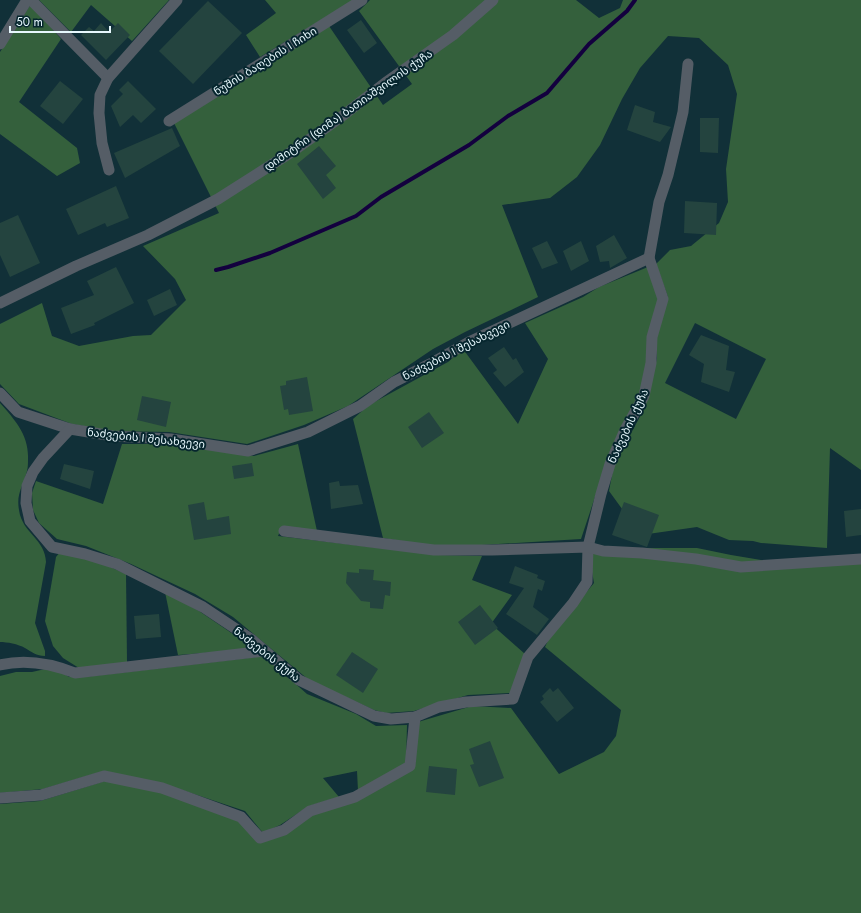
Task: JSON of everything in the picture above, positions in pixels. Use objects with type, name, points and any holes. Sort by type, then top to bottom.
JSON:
[{"type":"street","points":[[0,44],[26,0]]},
{"type":"street","points":[[31,0],[108,78]]},
{"type":"street","points":[[109,170],[102,143],[99,113],[100,95],[108,78],[177,0]]},
{"type":"street","name":"ნუშის ბაღების I ჩიხი","points":[[169,121],[362,0]]},
{"type":"street","name":"დიმიტრი (დიმა) ბათიაშვილის ქუჩა","points":[[0,303],[3,300],[76,266],[148,235],[218,200],[294,151],[341,117],[385,83],[453,35],[493,0]]},
{"type":"street","points":[[649,258],[659,202],[668,175],[683,112],[688,64]]},
{"type":"street","name":"ნაძვების I შესახვევი","points":[[70,429],[113,436],[171,439],[248,451],[308,432],[360,406],[394,382],[469,342],[649,258]]},
{"type":"street","name":"ნაძვების ქუჩა","points":[[70,429],[43,458],[33,472],[27,486],[26,503],[30,521],[40,535],[52,547],[85,554],[117,564],[203,607],[252,639],[299,680],[374,716],[391,719],[415,717],[439,707],[466,702],[513,698],[528,657],[573,603],[587,582],[588,547],[610,464],[625,430],[644,396],[647,384],[651,363],[652,337],[663,298],[649,258]]},
{"type":"street","points":[[0,393],[18,412],[70,429]]},
{"type":"street","points":[[284,531],[434,550],[588,547],[603,551],[642,553],[696,559],[741,567],[861,559]]},
{"type":"street","points":[[0,665],[24,662],[61,667],[75,673],[265,651]]},
{"type":"street","points":[[0,798],[41,795],[104,776],[162,788],[241,817],[260,838],[284,830],[310,810],[355,797],[410,766],[415,717]]},
{"type":"green space","points":[[39,0],[169,0],[132,41],[91,5],[71,32]]},
{"type":"green space","points":[[265,0],[354,0],[260,57],[246,35],[276,13]]},
{"type":"green space","points":[[370,0],[576,0],[599,18],[620,8],[623,0],[861,0],[861,470],[830,448],[827,548],[729,540],[697,527],[641,535],[609,491],[614,465],[643,411],[657,358],[656,336],[668,297],[656,264],[670,250],[691,246],[719,223],[728,202],[726,169],[737,94],[728,65],[699,38],[668,36],[640,68],[622,99],[600,145],[577,177],[550,198],[502,205],[538,297],[433,349],[348,406],[304,425],[247,444],[169,432],[111,431],[72,424],[19,404],[0,384],[0,324],[42,303],[52,336],[79,346],[133,336],[151,335],[186,300],[175,279],[143,246],[219,213],[174,123],[329,26],[383,105],[412,84],[359,11]],"holes":[[[695,323],[766,359],[736,419],[665,383]]]},
{"type":"green space","points":[[31,4],[61,39],[19,102],[77,148],[80,163],[57,176],[0,134],[0,52]]},
{"type":"green space","points":[[648,267],[659,302],[642,392],[607,461],[581,539],[482,545],[431,546],[383,538],[353,419],[369,405],[448,362],[463,349],[518,424],[548,359],[525,323],[583,297],[599,287]]},
{"type":"green space","points":[[0,403],[20,428],[24,435],[28,450],[28,468],[18,502],[20,515],[26,528],[39,543],[45,554],[46,562],[35,623],[45,651],[45,656],[37,655],[16,644],[0,642]]},
{"type":"green space","points":[[122,444],[169,444],[254,456],[298,444],[317,531],[282,527],[278,536],[439,555],[482,556],[472,580],[512,595],[491,624],[525,654],[510,693],[468,695],[414,711],[386,713],[374,710],[309,680],[233,617],[195,594],[131,564],[86,546],[57,539],[39,523],[33,510],[32,493],[36,481],[103,504]]},
{"type":"green space","points":[[600,548],[697,548],[773,562],[861,563],[861,913],[0,913],[0,804],[40,801],[105,781],[159,790],[240,820],[259,841],[415,765],[418,722],[472,706],[511,708],[559,774],[604,752],[616,736],[621,710],[545,647],[550,636],[594,583],[589,555]]},
{"type":"green space","points":[[60,552],[101,563],[126,574],[127,662],[79,668],[63,658],[53,646],[45,621],[56,557]]},
{"type":"green space","points":[[165,592],[199,611],[255,649],[178,655]]},
{"type":"green space","points":[[264,656],[307,694],[356,714],[376,726],[407,725],[406,763],[358,791],[357,771],[323,778],[339,797],[309,806],[280,825],[263,833],[245,811],[164,784],[104,771],[43,789],[0,793],[0,676],[16,672],[32,672],[54,667],[69,677],[84,677]]},
{"type":"building","points":[[208,1],[242,33],[193,84],[159,51]]},
{"type":"building","points":[[361,20],[377,43],[364,53],[347,30]]},
{"type":"building","points":[[101,23],[109,32],[118,23],[130,35],[106,60],[81,35],[89,27],[94,31]]},
{"type":"building","points":[[60,81],[83,99],[63,124],[40,106]]},
{"type":"building","points":[[128,81],[156,109],[141,123],[133,115],[120,127],[111,106],[123,94],[119,90]]},
{"type":"building","points":[[635,105],[655,112],[653,122],[671,127],[660,142],[627,130]]},
{"type":"building","points":[[700,118],[719,118],[718,153],[700,152]]},
{"type":"building","points":[[172,128],[180,146],[125,178],[114,153]]},
{"type":"building","points":[[319,146],[336,166],[326,175],[336,188],[323,199],[297,164]]},
{"type":"building","points":[[116,186],[129,218],[107,227],[105,223],[78,235],[66,209]]},
{"type":"building","points":[[685,201],[717,203],[716,235],[684,233]]},
{"type":"building","points":[[18,215],[40,263],[10,277],[0,255],[0,223]]},
{"type":"building","points":[[614,235],[627,258],[610,268],[609,261],[600,262],[596,246]]},
{"type":"building","points":[[547,241],[558,263],[542,269],[532,248]]},
{"type":"building","points":[[581,241],[589,261],[571,271],[563,251]]},
{"type":"building","points":[[116,267],[134,303],[94,323],[95,325],[71,334],[61,308],[94,295],[87,281]]},
{"type":"building","points":[[170,289],[177,305],[154,316],[147,300]]},
{"type":"building","points":[[701,335],[729,346],[726,370],[735,372],[729,392],[701,382],[704,364],[689,355]]},
{"type":"building","points":[[504,347],[513,360],[516,358],[524,372],[505,387],[493,373],[497,370],[488,358]]},
{"type":"building","points":[[307,377],[313,411],[289,415],[288,409],[284,410],[280,386],[286,385],[286,381]]},
{"type":"building","points":[[142,396],[171,402],[166,427],[137,420]]},
{"type":"building","points":[[429,412],[444,433],[422,448],[408,427]]},
{"type":"building","points":[[252,463],[254,476],[234,479],[232,466]]},
{"type":"building","points":[[64,464],[94,471],[90,489],[60,479]]},
{"type":"building","points":[[339,481],[340,486],[358,485],[363,504],[331,509],[329,483]]},
{"type":"building","points":[[204,502],[207,520],[229,516],[231,534],[194,540],[188,505]]},
{"type":"building","points":[[624,502],[659,515],[647,547],[612,535]]},
{"type":"building","points":[[861,509],[861,535],[846,537],[844,511]]},
{"type":"building","points":[[515,566],[538,575],[537,578],[545,581],[542,591],[538,589],[533,607],[549,619],[537,635],[506,614],[524,588],[509,583]]},
{"type":"building","points":[[359,569],[374,570],[373,580],[391,582],[390,596],[385,595],[383,609],[370,608],[370,602],[361,601],[346,583],[347,572],[359,573]]},
{"type":"building","points":[[480,605],[498,628],[475,645],[458,622]]},
{"type":"building","points":[[159,614],[161,637],[136,639],[134,616]]},
{"type":"building","points":[[352,652],[378,669],[363,693],[336,675]]},
{"type":"building","points":[[550,688],[553,692],[558,688],[574,708],[557,722],[540,702],[544,699],[542,696]]},
{"type":"building","points":[[490,741],[504,778],[479,787],[470,765],[474,764],[469,749]]},
{"type":"building","points":[[429,766],[457,769],[455,795],[426,792]]},
{"type":"waterway","points":[[216,270],[270,253],[356,216],[381,197],[469,145],[508,116],[547,93],[589,44],[627,11],[635,0]]}]
